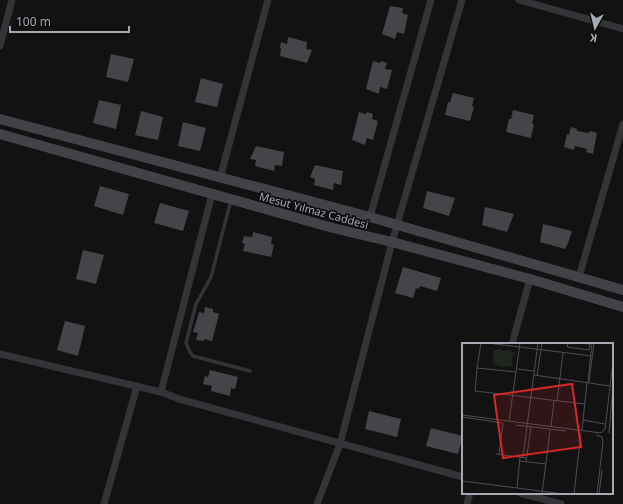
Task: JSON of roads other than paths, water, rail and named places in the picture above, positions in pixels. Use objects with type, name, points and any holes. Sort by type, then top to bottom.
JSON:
[{"type":"main road","name":"Mesut Yılmaz Caddesi","points":[[0,119],[370,217],[623,290]]},
{"type":"main road","name":"Mesut Yılmaz Caddesi","points":[[0,134],[333,228],[392,242],[623,307]]},
{"type":"street","points":[[0,46],[12,0]]},
{"type":"street","points":[[220,178],[268,0]]},
{"type":"street","points":[[370,217],[431,0]]},
{"type":"street","points":[[317,504],[340,444],[392,242],[398,226],[462,0]]},
{"type":"street","points":[[519,0],[623,29]]},
{"type":"street","points":[[579,277],[623,124]]},
{"type":"street","points":[[161,392],[212,194]]},
{"type":"street","points":[[512,343],[530,280]]},
{"type":"street","points":[[0,354],[161,392],[179,399],[462,477]]},
{"type":"street","points":[[104,504],[136,386]]},
{"type":"street","points":[[467,504],[470,494]]},
{"type":"street","points":[[524,494],[561,504]]},
{"type":"lane","points":[[231,199],[211,277],[196,304],[186,343],[190,352],[194,356],[250,371]]}]
